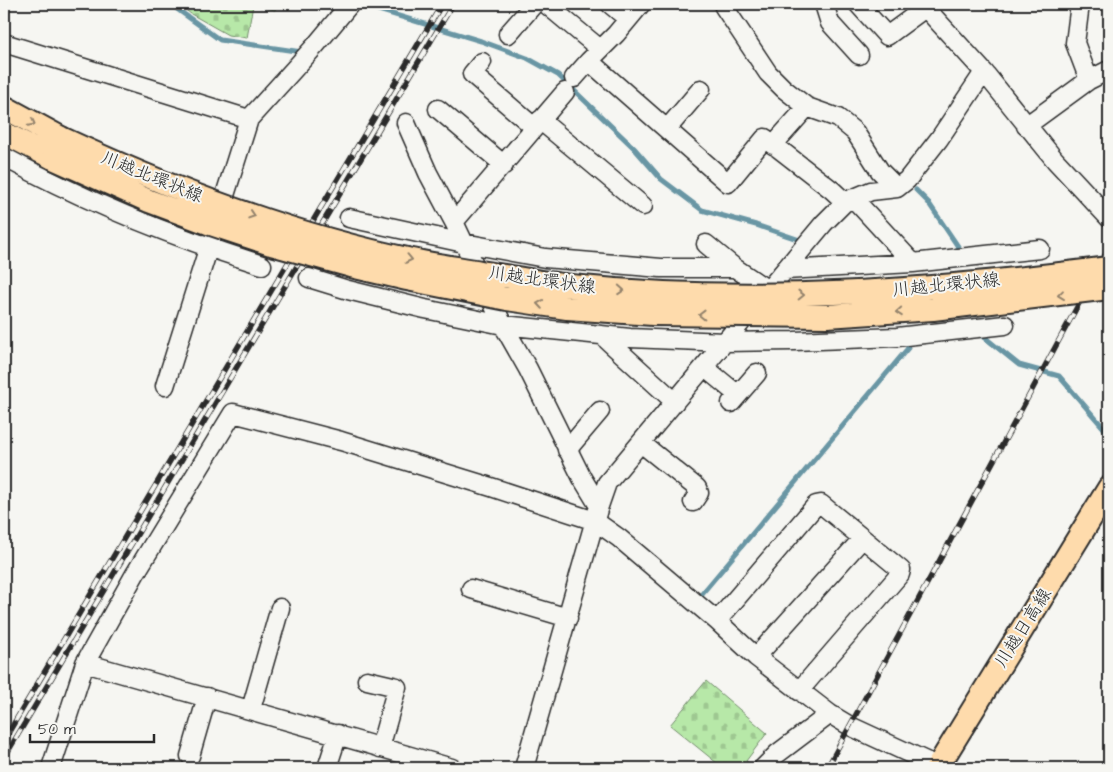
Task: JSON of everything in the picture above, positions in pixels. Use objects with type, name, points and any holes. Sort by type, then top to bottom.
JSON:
[{"type":"main road","name":"川越北環状線","points":[[4,107],[57,148],[149,201],[272,244],[351,266],[507,299],[567,308],[653,314],[827,316],[934,309],[1109,288]]},
{"type":"main road","name":"川越北環状線","points":[[4,132],[157,181],[214,203],[339,242],[412,260],[570,286],[655,292],[759,296],[825,295],[930,287],[1109,268]]},
{"type":"main road","name":"川越日高線","points":[[939,768],[1109,488]]},
{"type":"street","points":[[508,34],[534,4]]},
{"type":"street","points":[[546,4],[667,129],[728,183],[765,138],[832,190],[849,200],[913,263]]},
{"type":"street","points":[[610,4],[628,19]]},
{"type":"street","points":[[454,222],[504,165],[569,85],[641,4]]},
{"type":"street","points":[[723,4],[738,30],[768,73],[807,108],[838,118],[855,132],[880,171],[897,188]]},
{"type":"street","points":[[824,4],[830,23],[859,55]]},
{"type":"street","points":[[858,4],[887,36],[924,6],[984,72],[1026,126],[1071,178],[1109,218]]},
{"type":"street","points":[[1080,4],[1075,43],[1090,80]]},
{"type":"street","points":[[165,386],[249,119],[347,5]]},
{"type":"street","points":[[4,43],[249,119]]},
{"type":"street","points":[[482,62],[472,74],[643,206]]},
{"type":"street","points":[[1026,126],[1090,80],[1109,70]]},
{"type":"street","points":[[524,768],[607,483],[824,223],[849,200],[871,191],[897,188],[907,180],[939,138],[984,72]]},
{"type":"street","points":[[667,129],[701,89]]},
{"type":"street","points":[[773,145],[807,108]]},
{"type":"street","points":[[438,109],[504,165]]},
{"type":"street","points":[[406,123],[428,173],[454,222],[503,325],[528,369],[597,514],[618,538],[717,621],[756,657],[799,691],[850,726],[939,768]]},
{"type":"street","points":[[4,157],[43,179],[130,218],[208,248],[262,265]]},
{"type":"street","points":[[349,218],[545,258],[661,268],[735,268]]},
{"type":"street","points":[[706,244],[735,268],[768,290]]},
{"type":"street","points":[[785,270],[913,263],[1040,249]]},
{"type":"street","points":[[309,278],[348,290],[425,309],[503,325],[630,338],[725,342],[794,342],[897,338],[1005,325]]},
{"type":"street","points":[[607,340],[675,402]]},
{"type":"street","points":[[704,367],[734,399],[757,373]]},
{"type":"street","points":[[567,450],[600,411]]},
{"type":"street","points":[[51,768],[85,662],[135,574],[233,413],[341,441],[491,487],[597,514]]},
{"type":"street","points":[[641,443],[697,488],[699,493],[693,502]]},
{"type":"street","points":[[717,621],[816,505],[821,504],[901,570],[900,574],[799,691]]},
{"type":"street","points":[[756,657],[862,539]]},
{"type":"street","points":[[471,589],[568,618]]},
{"type":"street","points":[[251,709],[280,608]]},
{"type":"street","points":[[85,662],[452,768]]},
{"type":"street","points":[[366,680],[397,687],[380,748]]},
{"type":"street","points":[[190,756],[207,697]]},
{"type":"street","points":[[763,768],[777,754],[830,714]]},
{"type":"street","points":[[327,768],[338,734]]},
{"type":"green space","points":[[178,4],[279,4],[275,10],[253,5],[247,38],[228,35],[191,14]]},
{"type":"green space","points":[[706,681],[767,733],[746,761],[756,768],[723,768],[670,725]]},
{"type":"waterway","points":[[170,4],[220,40],[302,52]]},
{"type":"waterway","points":[[359,4],[481,41],[527,58],[558,75],[634,148],[661,179],[702,210],[800,240]]},
{"type":"waterway","points":[[916,190],[928,202],[959,248]]},
{"type":"waterway","points":[[983,336],[1019,365],[1059,376],[1109,434]]},
{"type":"waterway","points":[[700,596],[908,348]]},
{"type":"railway","points":[[4,740],[442,4]]},
{"type":"railway","points":[[4,758],[453,4]]},
{"type":"railway","points":[[827,768],[1109,248]]}]
